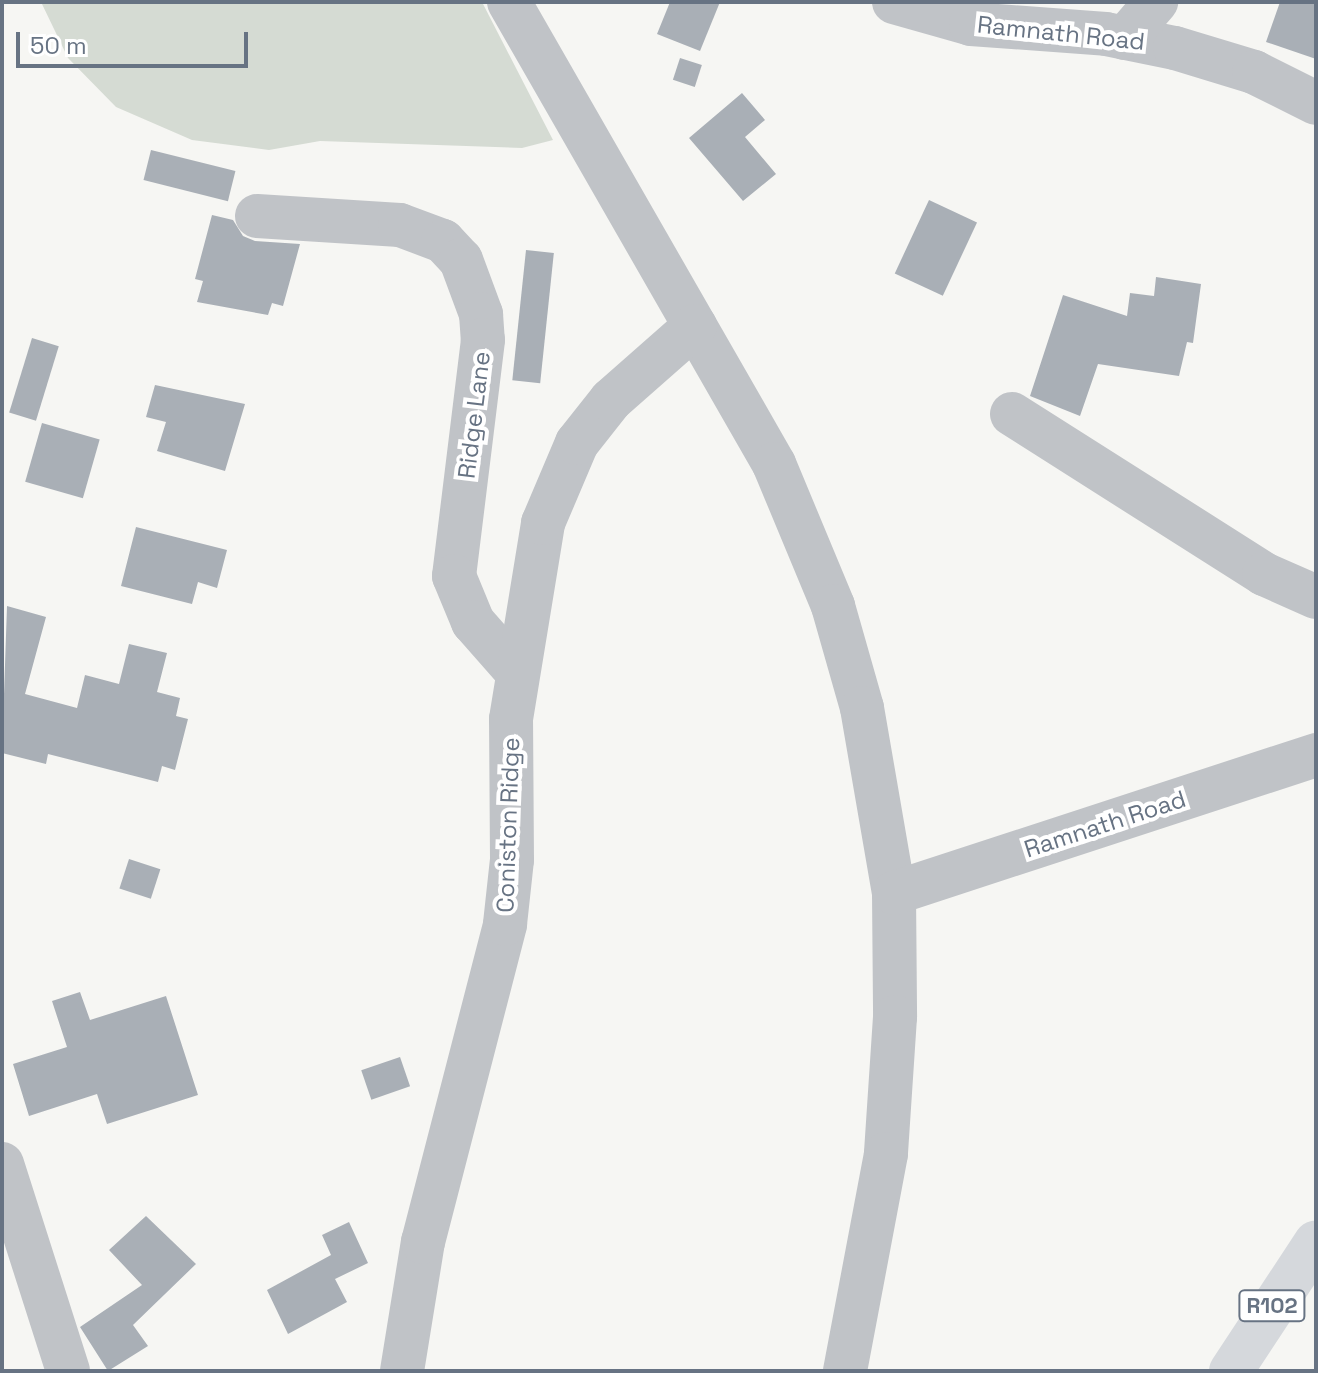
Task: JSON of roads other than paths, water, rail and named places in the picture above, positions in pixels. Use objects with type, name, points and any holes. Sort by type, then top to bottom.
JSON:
[{"type":"main road","name":"R102","points":[[1231,1371],[1316,1242]]},
{"type":"street","points":[[509,2],[774,464],[833,606],[862,708],[894,893],[886,1154],[845,1371]]},
{"type":"street","name":"Ramnath Road","points":[[894,2],[971,24],[1125,38],[1254,72],[1316,103]]},
{"type":"street","points":[[1125,38],[1156,2]]},
{"type":"street","name":"Ridge Lane","points":[[257,216],[400,225],[443,241],[461,260],[481,314],[483,340],[454,576],[473,622],[516,671]]},
{"type":"street","name":"Coniston Ridge","points":[[402,1371],[420,1255],[505,924],[516,671],[543,523],[577,443],[611,400],[695,326]]},
{"type":"street","points":[[1012,414],[1264,574],[1316,597]]},
{"type":"street","name":"Ramnath Road","points":[[894,893],[1316,755]]},
{"type":"street","points":[[2,1164],[68,1371]]}]
